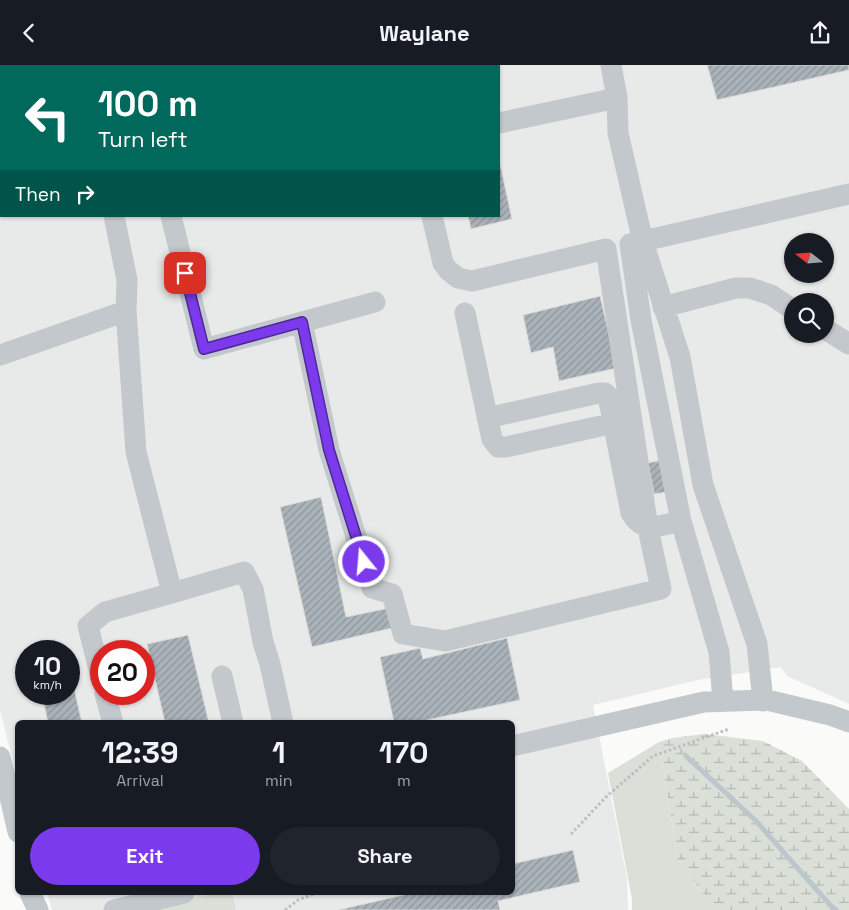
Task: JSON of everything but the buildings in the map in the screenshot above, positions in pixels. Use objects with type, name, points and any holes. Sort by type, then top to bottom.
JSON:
[{"type":"street","points":[[611,65],[617,98],[618,133],[636,243],[642,320],[681,521],[719,652],[723,701]]},
{"type":"street","points":[[500,123],[617,98]]},
{"type":"street","points":[[432,217],[442,263],[448,271],[458,278],[472,281],[849,194]]},
{"type":"street","points":[[114,217],[127,280],[126,311],[136,452],[172,593]]},
{"type":"street","points":[[171,217],[204,349],[375,302]]},
{"type":"street","points":[[636,243],[663,307],[680,357],[703,485],[757,644],[763,701]]},
{"type":"street","points":[[302,322],[329,450],[372,588],[392,594],[403,634],[445,641],[661,589],[648,528],[606,249]]},
{"type":"street","points":[[663,307],[736,288],[750,288],[771,295],[784,304]]},
{"type":"street","points":[[0,355],[126,311]]},
{"type":"street","points":[[464,313],[492,439],[498,447],[506,447],[614,423]]},
{"type":"street","points":[[487,418],[602,392],[605,393],[608,396],[614,423],[631,513],[636,522],[648,528],[681,521]]},
{"type":"street","points":[[92,640],[88,626],[105,612],[244,572],[253,589],[263,642],[283,720]]},
{"type":"street","points":[[222,676],[233,720]]},
{"type":"street","points":[[515,745],[704,702],[767,700],[830,715],[849,722]]},
{"type":"street","points":[[108,705],[112,720]]},
{"type":"street","points":[[0,757],[15,819]]},
{"type":"street","points":[[31,895],[38,910]]},
{"type":"street","points":[[114,910],[157,896]]},
{"type":"path","points":[[571,834],[606,797],[653,756],[729,729]]},
{"type":"path","points":[[285,910],[298,900],[311,895]]},
{"type":"shaded area","points":[[500,65],[849,65],[849,704],[787,676],[781,667],[698,680],[593,705],[627,878],[628,910],[236,910],[233,895],[515,895],[515,720],[15,720],[15,770],[0,710],[0,217],[500,217]]},
{"type":"shaded area","points":[[48,895],[207,895],[147,910],[52,910]]},
{"type":"green space","points":[[704,734],[763,741],[802,761],[849,809],[849,910],[715,910],[678,860],[659,742]]},
{"type":"green space","points":[[659,742],[678,860],[715,910],[632,910],[632,899],[608,773]]},
{"type":"green space","points":[[207,895],[233,895],[236,910],[147,910]]},
{"type":"waterway","points":[[686,756],[756,821],[836,910]]},
{"type":"route","points":[[185,273],[204,349],[302,322],[329,450],[364,562]]}]
